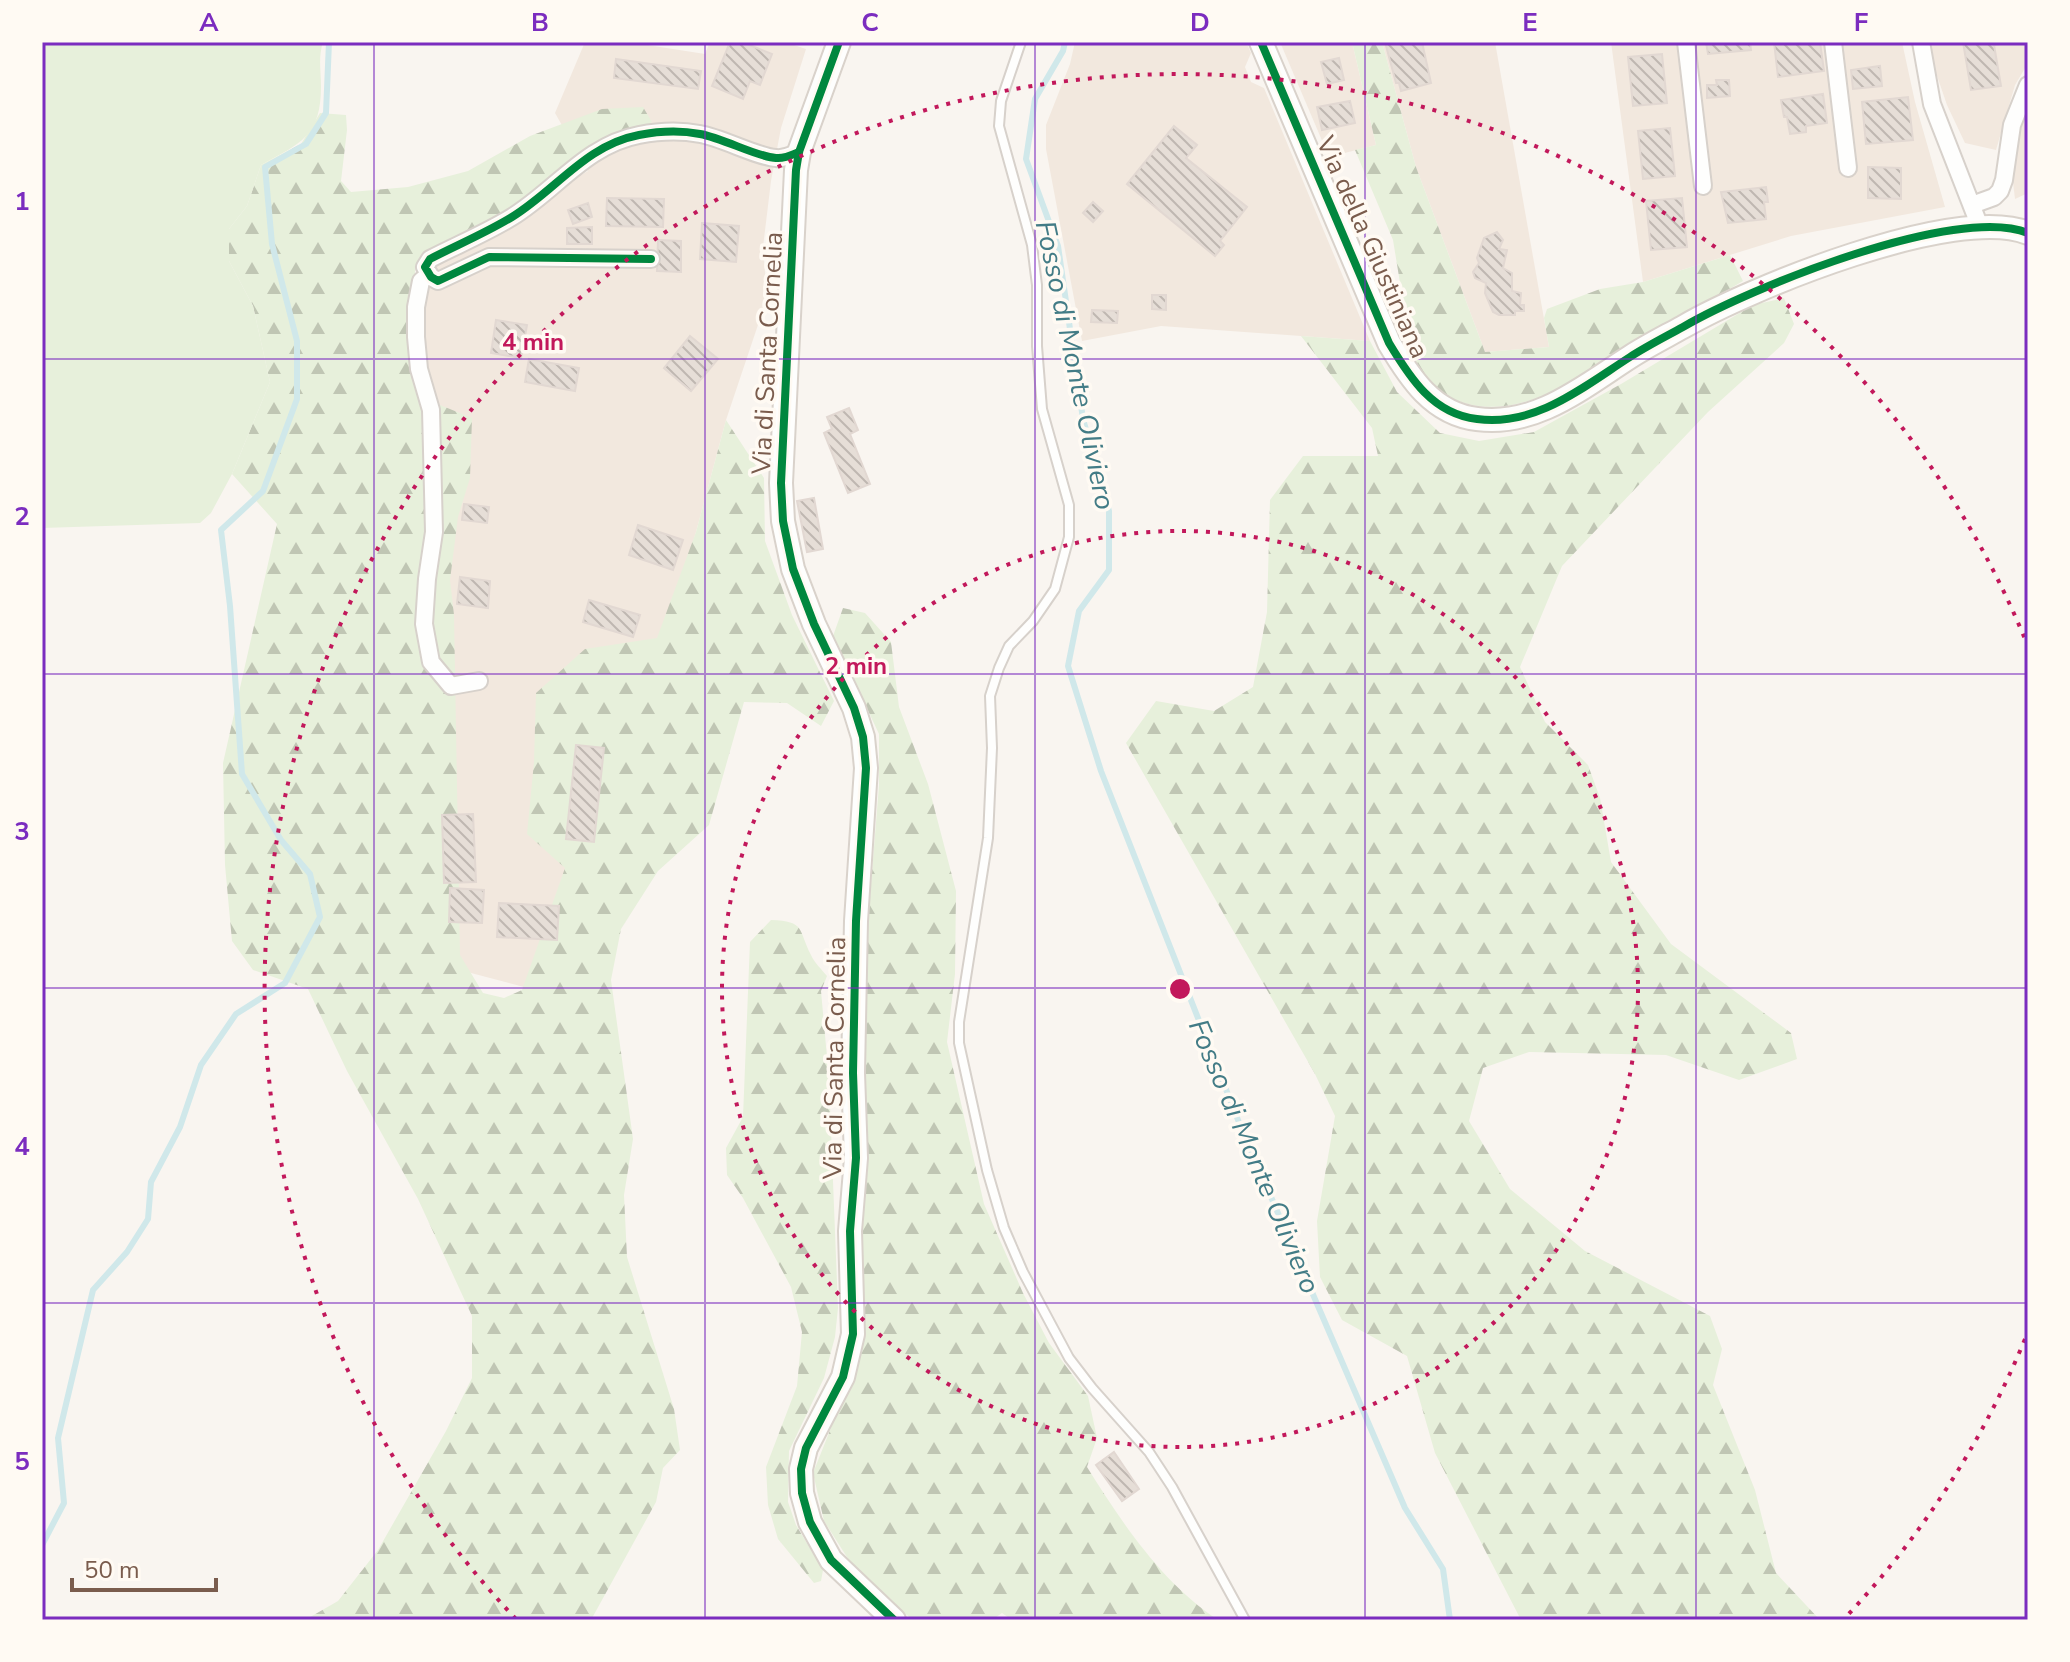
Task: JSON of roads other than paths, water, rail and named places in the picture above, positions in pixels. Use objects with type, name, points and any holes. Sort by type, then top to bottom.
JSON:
[{"type":"street","name":"Via di Santa Cornelia","points":[[839,42],[799,152],[794,192],[781,444],[783,521],[789,553],[799,584],[859,722],[866,768],[856,921],[853,1073],[856,1158],[850,1231],[853,1334],[843,1377],[806,1448],[801,1484],[810,1522],[831,1560],[894,1620]]},
{"type":"street","name":"Via della Giustiniana","points":[[1261,42],[1389,343],[1422,391],[1447,410],[1469,418],[1503,420],[1542,411],[1688,324],[1755,291],[1823,265],[1935,232],[1976,216],[2028,233]]},
{"type":"street","points":[[1686,42],[1703,186]]},
{"type":"street","points":[[1833,42],[1848,168]]},
{"type":"street","points":[[1921,42],[1932,104],[1976,216],[2000,191],[2012,125],[2028,85]]},
{"type":"street","points":[[651,259],[489,257],[467,265],[442,280],[434,280],[425,267],[430,259],[510,219],[538,200],[577,163],[628,137],[665,130],[683,131],[702,134],[775,158],[799,152]]},
{"type":"street","points":[[428,275],[421,281],[416,307],[419,369],[431,410],[434,475],[434,532],[424,624],[431,662],[451,686],[479,681]]},
{"type":"lane","points":[[1021,42],[1001,101],[999,126],[1032,245],[1037,285],[1037,346],[1042,409],[1069,505],[1069,537],[1055,589],[1033,621],[1009,646],[990,696],[992,748],[988,838],[959,1022],[959,1043],[987,1170],[1004,1228],[1023,1272],[1069,1358],[1149,1452],[1172,1487],[1245,1620]]},
{"type":"waterway","points":[[42,1545],[64,1503],[58,1438],[93,1290],[127,1252],[148,1219],[151,1182],[180,1127],[201,1065],[236,1014],[285,983],[320,917],[310,874],[281,840],[242,774],[230,606],[221,530],[263,491],[297,399],[297,341],[272,244],[265,167],[306,144],[326,113],[329,42]]},
{"type":"waterway","name":"Fosso di Monte Oliviero","points":[[1065,42],[1063,51],[1035,99],[1026,159],[1058,246],[1083,419],[1109,511],[1109,570],[1079,611],[1068,666],[1101,771],[1240,1125],[1405,1508],[1443,1569],[1450,1620]]}]
